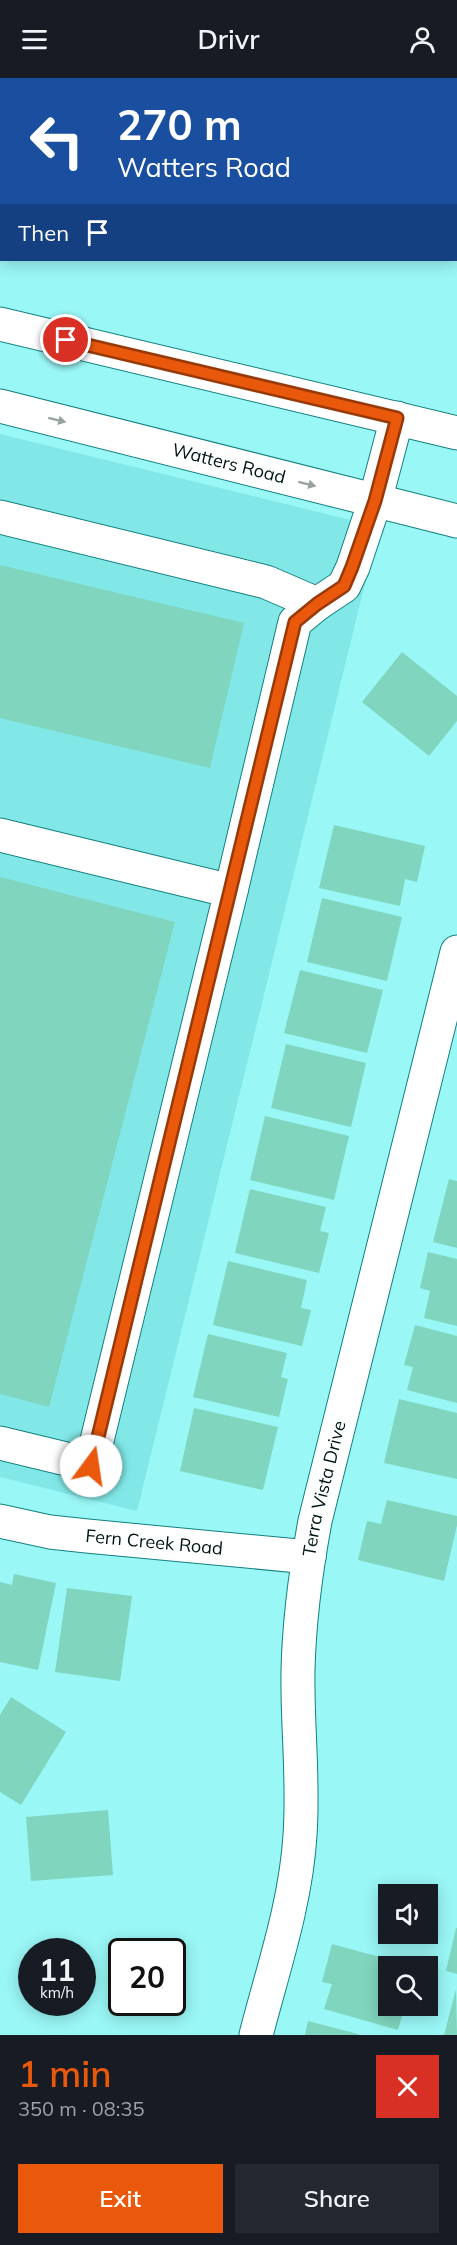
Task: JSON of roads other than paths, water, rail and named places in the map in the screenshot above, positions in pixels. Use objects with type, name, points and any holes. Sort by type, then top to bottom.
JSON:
[{"type":"street","points":[[0,324],[457,433]]},
{"type":"street","name":"Watters Road","points":[[0,406],[457,521]]},
{"type":"street","points":[[0,1443],[91,1466],[295,622],[344,586],[375,501],[397,418]]},
{"type":"street","points":[[0,517],[266,582],[317,604]]},
{"type":"street","points":[[0,835],[231,891]]},
{"type":"street","name":"Terra Vista Drive","points":[[256,2035],[287,1916],[297,1862],[302,1804],[298,1669],[309,1557],[322,1486],[457,952]]},
{"type":"street","name":"Fern Creek Road","points":[[0,1521],[50,1532],[309,1557]]}]
